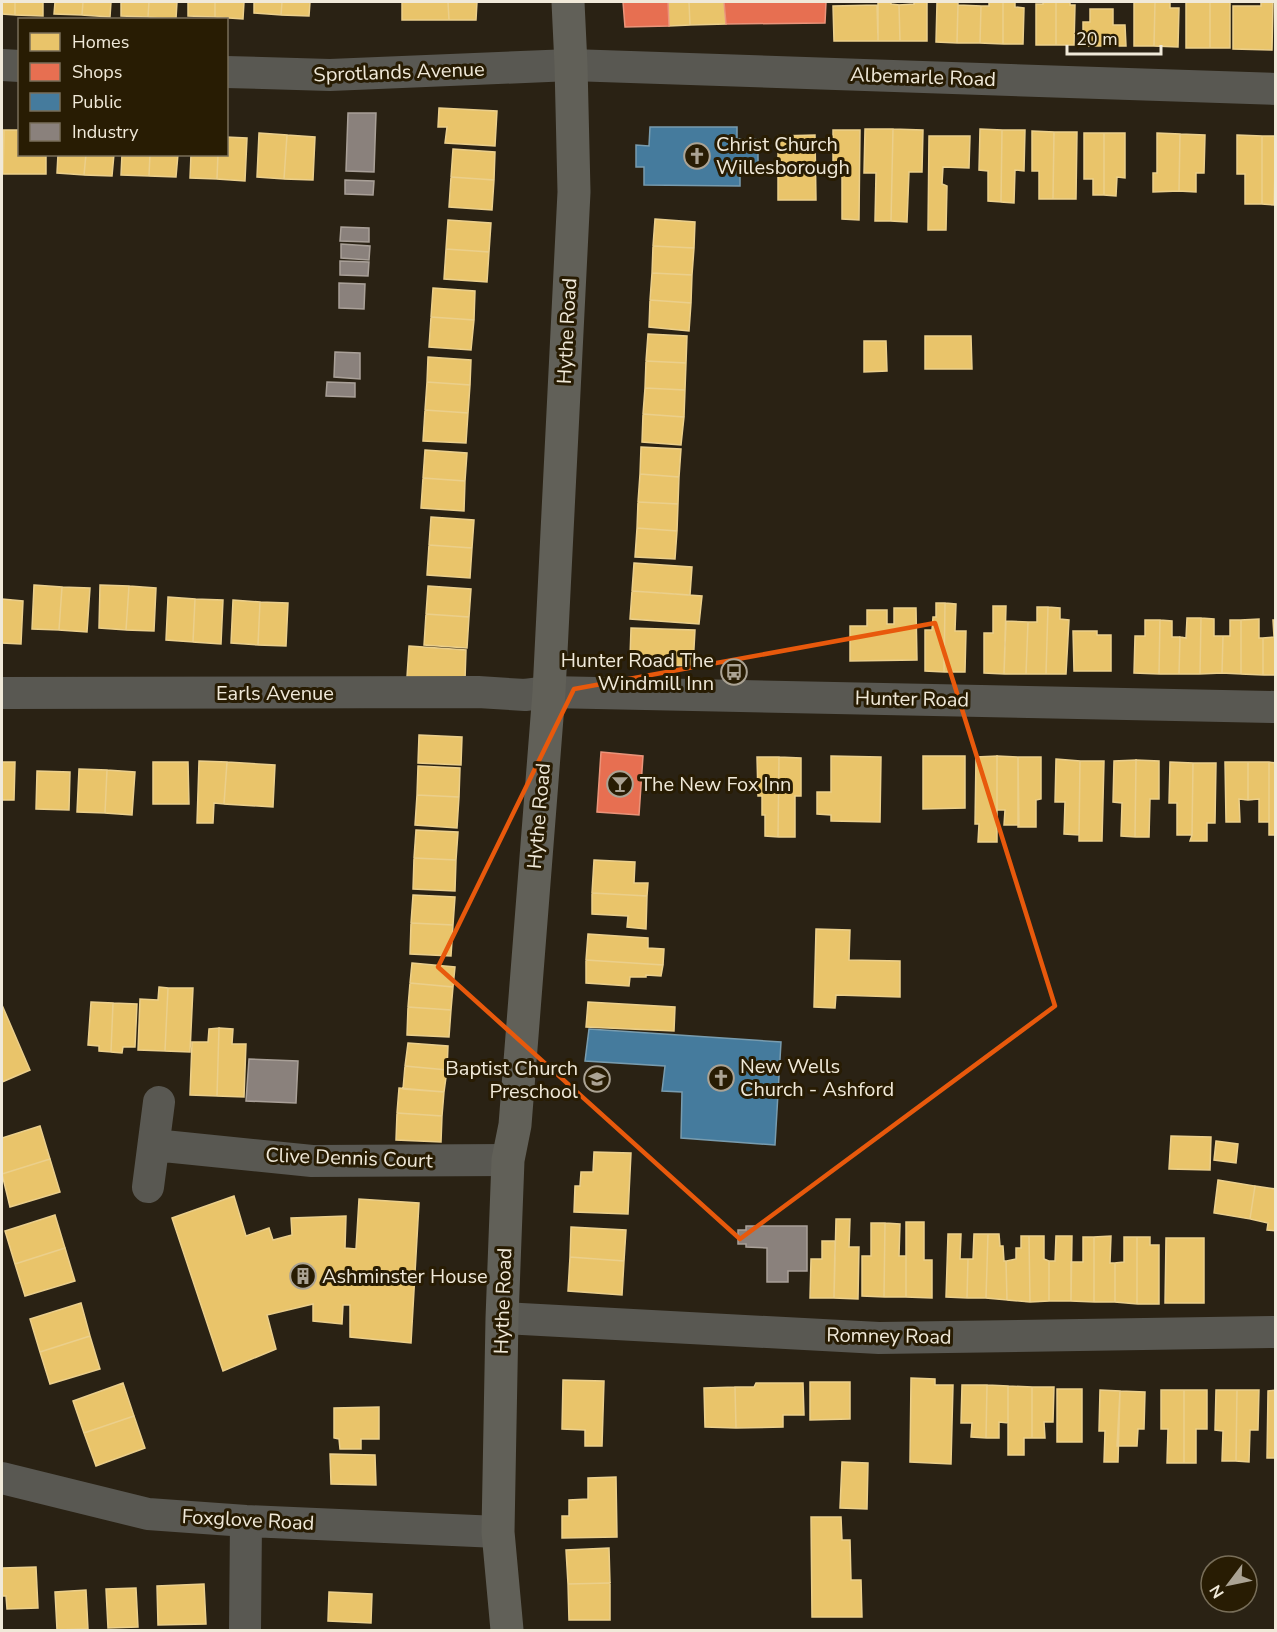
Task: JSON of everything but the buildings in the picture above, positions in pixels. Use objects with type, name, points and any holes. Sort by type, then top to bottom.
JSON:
[{"type":"main road","name":"Hythe Road","points":[[507,1630],[498,1532],[502,1318],[508,1160],[515,1125],[549,692],[574,192],[572,65],[568,2]]},
{"type":"street","points":[[2,65],[18,66]]},
{"type":"street","name":"Sprotlands Avenue","points":[[228,72],[330,75],[572,65]]},
{"type":"street","name":"Albemarle Road","points":[[572,65],[1275,89]]},
{"type":"street","name":"Earls Avenue","points":[[2,693],[478,692],[525,695],[549,692]]},
{"type":"street","name":"Hunter Road","points":[[549,692],[1275,707]]},
{"type":"street","points":[[148,1187],[159,1102]]},
{"type":"street","name":"Clive Dennis Court","points":[[154,1145],[312,1161],[508,1160]]},
{"type":"street","name":"Romney Road","points":[[502,1318],[879,1338],[1275,1332]]},
{"type":"street","name":"Foxglove Road","points":[[2,1478],[148,1514],[246,1521],[498,1532]]},
{"type":"street","points":[[245,1630],[246,1521]]},
{"type":"highlighted area","points":[[935,623],[1055,1006],[740,1239],[438,967],[574,689]]},
{"type":"place","name":"Christ Church Willesborough","points":[[697,156]]},
{"type":"place","name":"Hunter Road The Windmill Inn","points":[[734,672]]},
{"type":"place","name":"The New Fox Inn","points":[[620,784]]},
{"type":"place","name":"New Wells Church - Ashford","points":[[721,1078]]},
{"type":"place","name":"Baptist Church Preschool","points":[[597,1079]]},
{"type":"place","name":"Ashminster House","points":[[303,1276]]}]
